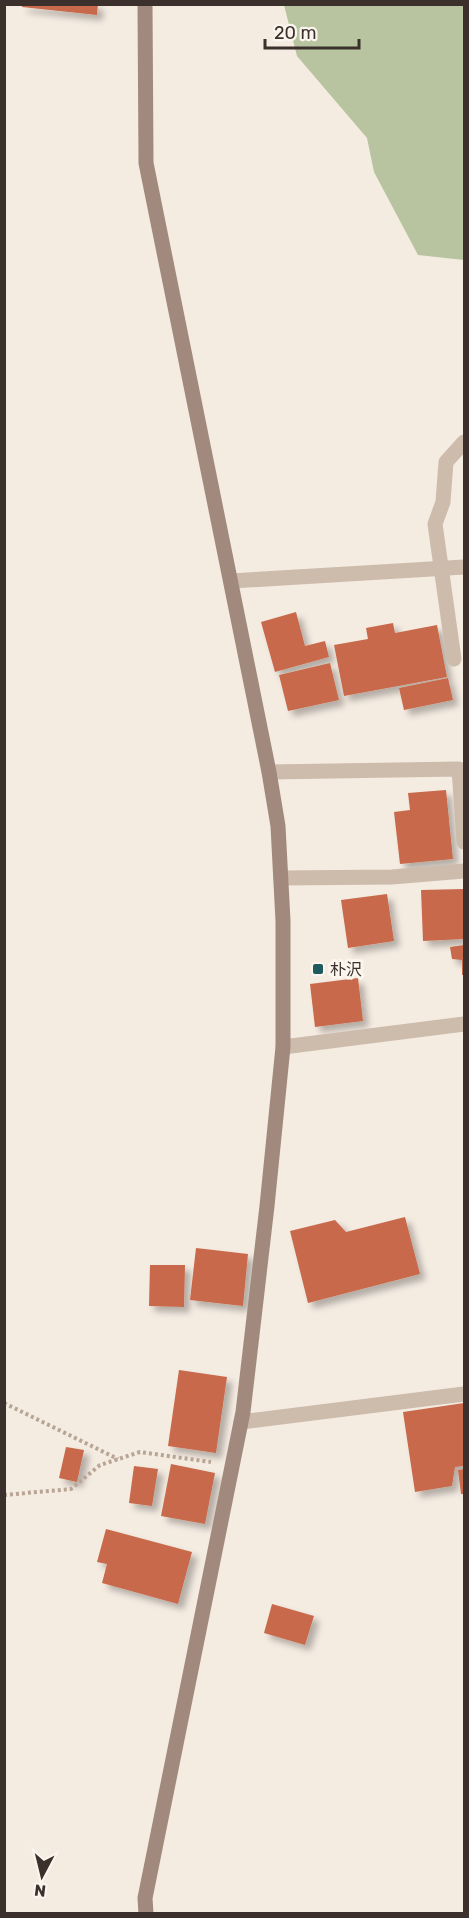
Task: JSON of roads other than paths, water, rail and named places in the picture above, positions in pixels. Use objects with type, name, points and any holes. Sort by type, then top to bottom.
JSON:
[{"type":"street","points":[[146,4],[146,163],[278,826],[281,878],[283,1047],[241,1422],[145,1898],[146,1914]]},
{"type":"street","points":[[454,659],[435,524],[443,502],[446,462],[465,441]]},
{"type":"street","points":[[231,581],[465,567]]},
{"type":"street","points":[[269,772],[459,770],[465,842]]},
{"type":"street","points":[[281,878],[392,877],[465,871]]},
{"type":"street","points":[[283,1047],[465,1024]]},
{"type":"street","points":[[241,1422],[465,1394]]},
{"type":"place","name":"朴沢","points":[[318,969]]}]
